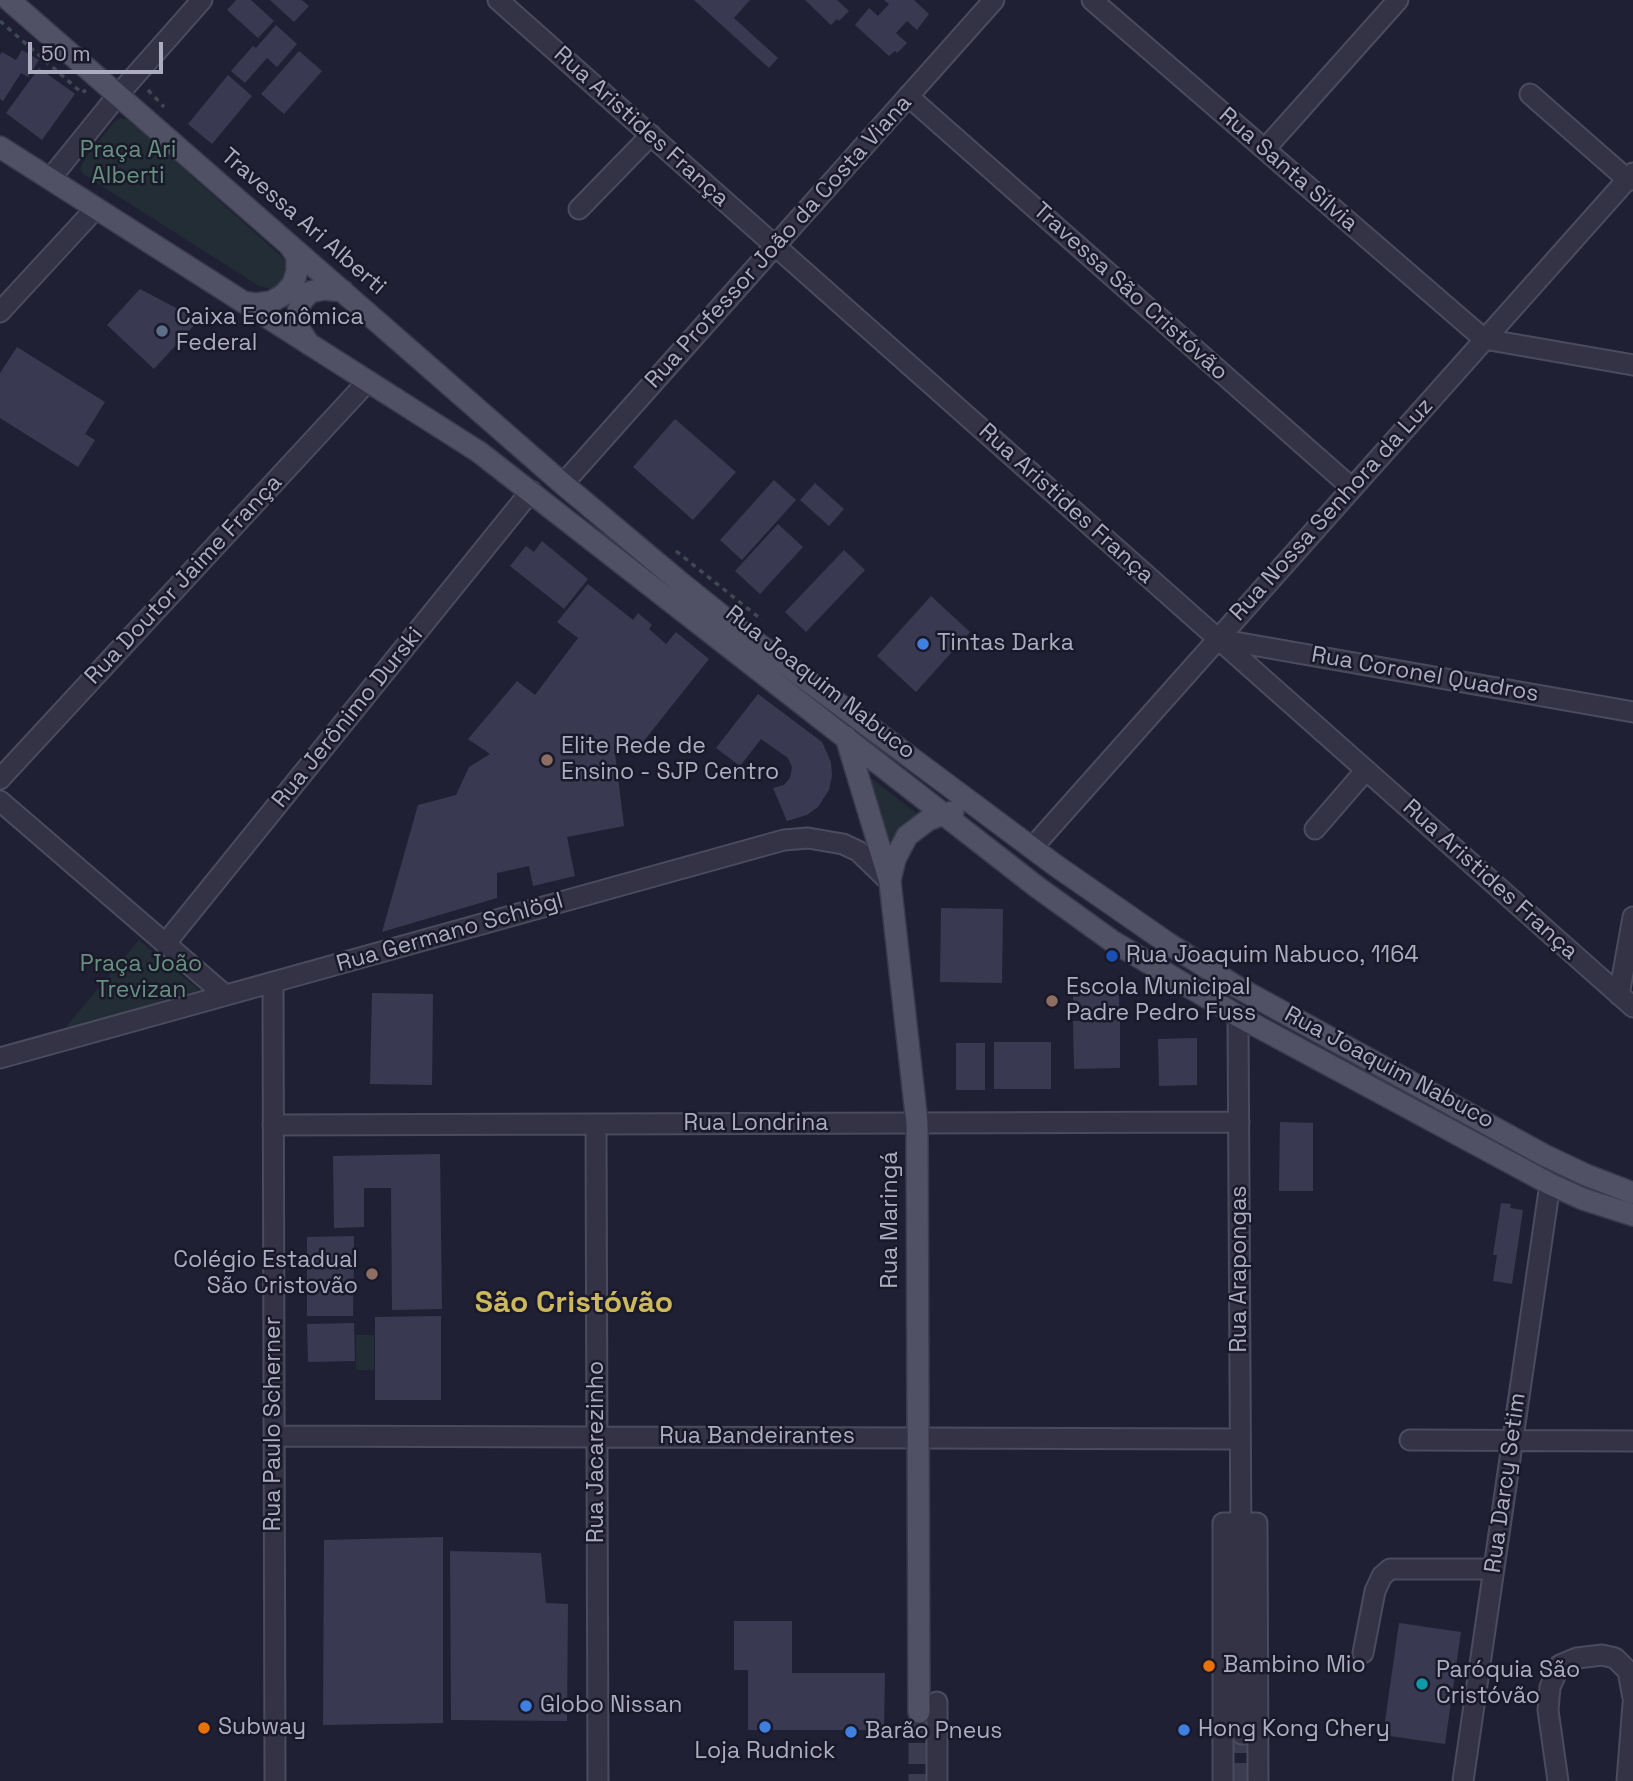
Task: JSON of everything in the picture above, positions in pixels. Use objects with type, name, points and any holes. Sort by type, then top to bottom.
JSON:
[{"type":"main road","name":"Travessa Ari Alberti","points":[[12,2],[563,484]]},
{"type":"main road","name":"Rua Joaquim Nabuco","points":[[0,147],[469,445],[1070,913],[1238,1016],[1550,1184],[1583,1199],[1633,1216]]},
{"type":"main road","points":[[242,301],[271,303],[293,284],[298,271],[297,256],[289,245]]},
{"type":"main road","points":[[310,344],[299,330],[297,315],[301,302],[310,292],[324,289],[342,291]]},
{"type":"main road","name":"Rua Joaquim Nabuco","points":[[563,484],[741,631],[1032,848],[1169,944],[1237,988],[1544,1155],[1633,1193]]},
{"type":"main road","name":"Rua Maringá","points":[[846,737],[890,882],[917,1123],[918,1438],[928,1707]]},
{"type":"main road","points":[[890,882],[895,859],[907,836],[916,827],[943,814],[967,811],[990,817]]},
{"type":"main road","points":[[1237,988],[1238,1016]]},
{"type":"street","points":[[50,179],[118,95],[202,0]]},
{"type":"street","name":"Rua Aristides França","points":[[498,0],[1626,1001]]},
{"type":"street","name":"Rua Professor João da Costa Viana","points":[[563,484],[994,0]]},
{"type":"street","name":"Rua Santa Sílvia","points":[[1093,0],[1484,340]]},
{"type":"street","points":[[1265,149],[1396,1]]},
{"type":"street","points":[[1530,94],[1631,177]]},
{"type":"street","name":"Travessa São Cristóvão","points":[[908,96],[1352,488]]},
{"type":"street","points":[[579,209],[651,135]]},
{"type":"street","name":"Rua Nossa Senhora da Luz","points":[[1032,848],[1631,177]]},
{"type":"street","points":[[0,312],[96,208]]},
{"type":"street","points":[[1484,340],[1633,365]]},
{"type":"street","name":"Rua Doutor Jaime França","points":[[0,779],[368,381]]},
{"type":"street","name":"Rua Jerônimo Durski","points":[[165,944],[531,491]]},
{"type":"street","name":"Rua Coronel Quadros","points":[[1218,639],[1633,712]]},
{"type":"street","points":[[1315,829],[1366,770]]},
{"type":"street","points":[[0,801],[225,995]]},
{"type":"street","name":"Rua Germano Schlögl","points":[[0,1058],[784,840],[808,838],[843,844],[858,851],[890,882]]},
{"type":"street","points":[[1626,1001],[1633,917]]},
{"type":"street","name":"Rua Paulo Scherner","points":[[273,982],[275,1781]]},
{"type":"street","name":"Rua Arapongas","points":[[1238,1016],[1242,1734]]},
{"type":"street","name":"Rua Londrina","points":[[273,1125],[1239,1122]]},
{"type":"street","name":"Rua Jacarezinho","points":[[596,1124],[598,1781]]},
{"type":"street","name":"Rua Darcy Setim","points":[[1463,1781],[1550,1184]]},
{"type":"street","name":"Rua Bandeirantes","points":[[274,1436],[1240,1439]]},
{"type":"street","points":[[1410,1440],[1633,1441]]},
{"type":"street","points":[[1223,1781],[1223,1523],[1257,1523],[1258,1781]]},
{"type":"street","points":[[1363,1653],[1375,1591],[1382,1576],[1390,1569],[1494,1569]]},
{"type":"street","points":[[1558,1781],[1548,1710],[1550,1687],[1560,1665],[1589,1656],[1615,1658],[1628,1671],[1633,1698]]},
{"type":"street","points":[[1627,1781],[1633,1704]]},
{"type":"street","points":[[928,1707],[937,1781]]},
{"type":"path","points":[[0,21],[82,93]]},
{"type":"path","points":[[149,85],[148,93],[159,103]]},
{"type":"green space","name":"Praça Ari Alberti","points":[[121,118],[130,121],[286,261],[288,270],[280,286],[272,289],[259,286],[83,174],[80,169],[85,158],[115,121]]},
{"type":"green space","points":[[866,774],[920,816],[886,844]]},
{"type":"green space","name":"Praça João Trevizan","points":[[139,940],[199,990],[63,1030]]},
{"type":"green space","points":[[356,1335],[374,1335],[374,1370],[356,1370]]},
{"type":"building","points":[[236,0],[251,0],[274,21],[258,38],[227,10]]},
{"type":"building","points":[[270,0],[302,0],[309,6],[294,22]]},
{"type":"building","points":[[694,0],[750,0],[734,18],[778,58],[769,68]]},
{"type":"building","points":[[805,0],[837,0],[849,11],[831,25]]},
{"type":"building","points":[[884,0],[914,0],[929,14],[917,30],[907,21],[896,33],[907,43],[897,53],[895,51],[889,56],[855,25],[869,8],[878,16],[889,4]]},
{"type":"building","points":[[276,25],[297,44],[277,67],[267,58],[245,83],[231,71]]},
{"type":"building","points":[[22,50],[39,60],[28,77],[21,73],[3,101],[0,99],[0,55],[2,52],[16,60]]},
{"type":"building","points":[[299,51],[322,71],[284,114],[261,94]]},
{"type":"building","points":[[39,68],[75,94],[42,140],[6,113]]},
{"type":"building","points":[[228,75],[252,96],[212,144],[188,124]]},
{"type":"building","name":"Caixa Econômica Federal","points":[[140,289],[199,320],[154,369],[107,325]]},
{"type":"building","points":[[17,347],[105,402],[85,434],[95,440],[78,467],[0,418],[0,373]]},
{"type":"building","points":[[675,419],[736,472],[693,520],[633,467]]},
{"type":"building","points":[[774,480],[796,500],[742,560],[720,540]]},
{"type":"building","points":[[815,483],[844,509],[829,526],[800,500]]},
{"type":"building","points":[[778,524],[803,547],[760,594],[735,571]]},
{"type":"building","points":[[542,541],[588,579],[564,609],[510,566],[526,546],[534,552]]},
{"type":"building","points":[[844,550],[865,570],[806,632],[785,612]]},
{"type":"building","name":"Elite Rede de Ensino - SJP Centro","points":[[588,584],[633,620],[638,613],[652,625],[649,629],[666,644],[676,632],[709,659],[643,742],[614,745],[624,826],[567,837],[575,876],[533,886],[529,866],[497,873],[497,898],[382,932],[418,805],[456,795],[469,767],[490,754],[468,739],[517,681],[535,695],[578,638],[557,622]]},
{"type":"building","name":"Tintas Darka","points":[[931,596],[970,632],[916,692],[877,656]]},
{"type":"building","points":[[758,694],[822,742],[831,762],[829,790],[818,807],[807,815],[787,821],[773,788],[784,785],[790,778],[792,767],[788,758],[761,739],[740,766],[716,748]]},
{"type":"building","points":[[941,908],[1003,909],[1002,983],[940,982]]},
{"type":"building","points":[[1119,992],[1119,1012],[1073,1013],[1073,993]]},
{"type":"building","points":[[372,993],[433,994],[432,1085],[370,1084]]},
{"type":"building","points":[[1120,1020],[1120,1068],[1074,1069],[1073,1021]]},
{"type":"building","points":[[1197,1038],[1197,1085],[1159,1086],[1158,1039]]},
{"type":"building","points":[[994,1042],[1051,1042],[1051,1089],[994,1089]]},
{"type":"building","points":[[956,1043],[985,1043],[985,1090],[956,1090]]},
{"type":"building","points":[[1280,1122],[1313,1123],[1313,1191],[1279,1191]]},
{"type":"building","points":[[440,1154],[442,1309],[392,1310],[391,1188],[364,1188],[364,1227],[334,1228],[333,1156]]},
{"type":"building","points":[[1501,1203],[1523,1210],[1512,1284],[1493,1281],[1497,1255],[1493,1255]]},
{"type":"building","points":[[354,1236],[353,1316],[307,1316],[307,1237]]},
{"type":"building","points":[[441,1316],[441,1400],[375,1400],[375,1317]]},
{"type":"building","points":[[354,1323],[355,1361],[308,1362],[307,1324]]},
{"type":"building","points":[[443,1537],[443,1723],[323,1725],[324,1540]]},
{"type":"building","points":[[450,1551],[541,1553],[546,1603],[568,1604],[567,1721],[451,1720]]},
{"type":"building","points":[[734,1621],[792,1621],[792,1673],[885,1673],[884,1730],[748,1730],[748,1670],[734,1670]]},
{"type":"building","name":"Paróquia São Cristóvão","points":[[1399,1623],[1461,1632],[1445,1744],[1383,1735]]},
{"type":"tunnel","points":[[919,1712],[919,1781]]},
{"type":"tunnel","points":[[1242,1734],[1242,1781]]},
{"type":"place","name":"Caixa Econômica Federal","points":[[162,331]]},
{"type":"place","name":"Tintas Darka","points":[[923,644]]},
{"type":"place","name":"Elite Rede de Ensino - SJP Centro","points":[[547,760]]},
{"type":"place","name":"Rua Joaquim Nabuco, 1164","points":[[1112,956]]},
{"type":"place","name":"Escola Municipal Padre Pedro Fuss","points":[[1052,1001]]},
{"type":"place","name":"Colégio Estadual São Cristovão","points":[[372,1274]]},
{"type":"place","name":"Bambino Mio","points":[[1209,1666]]},
{"type":"place","name":"Paróquia São Cristóvão","points":[[1422,1684]]},
{"type":"place","name":"Globo Nissan","points":[[526,1706]]},
{"type":"place","name":"Loja Rudnick","points":[[765,1727]]},
{"type":"place","name":"Subway","points":[[204,1728]]},
{"type":"place","name":"Hong Kong Chery","points":[[1184,1730]]},
{"type":"place","name":"Barão Pneus","points":[[851,1732]]},
{"type":"district","name":"São Cristóvão","points":[[574,1304]]}]
